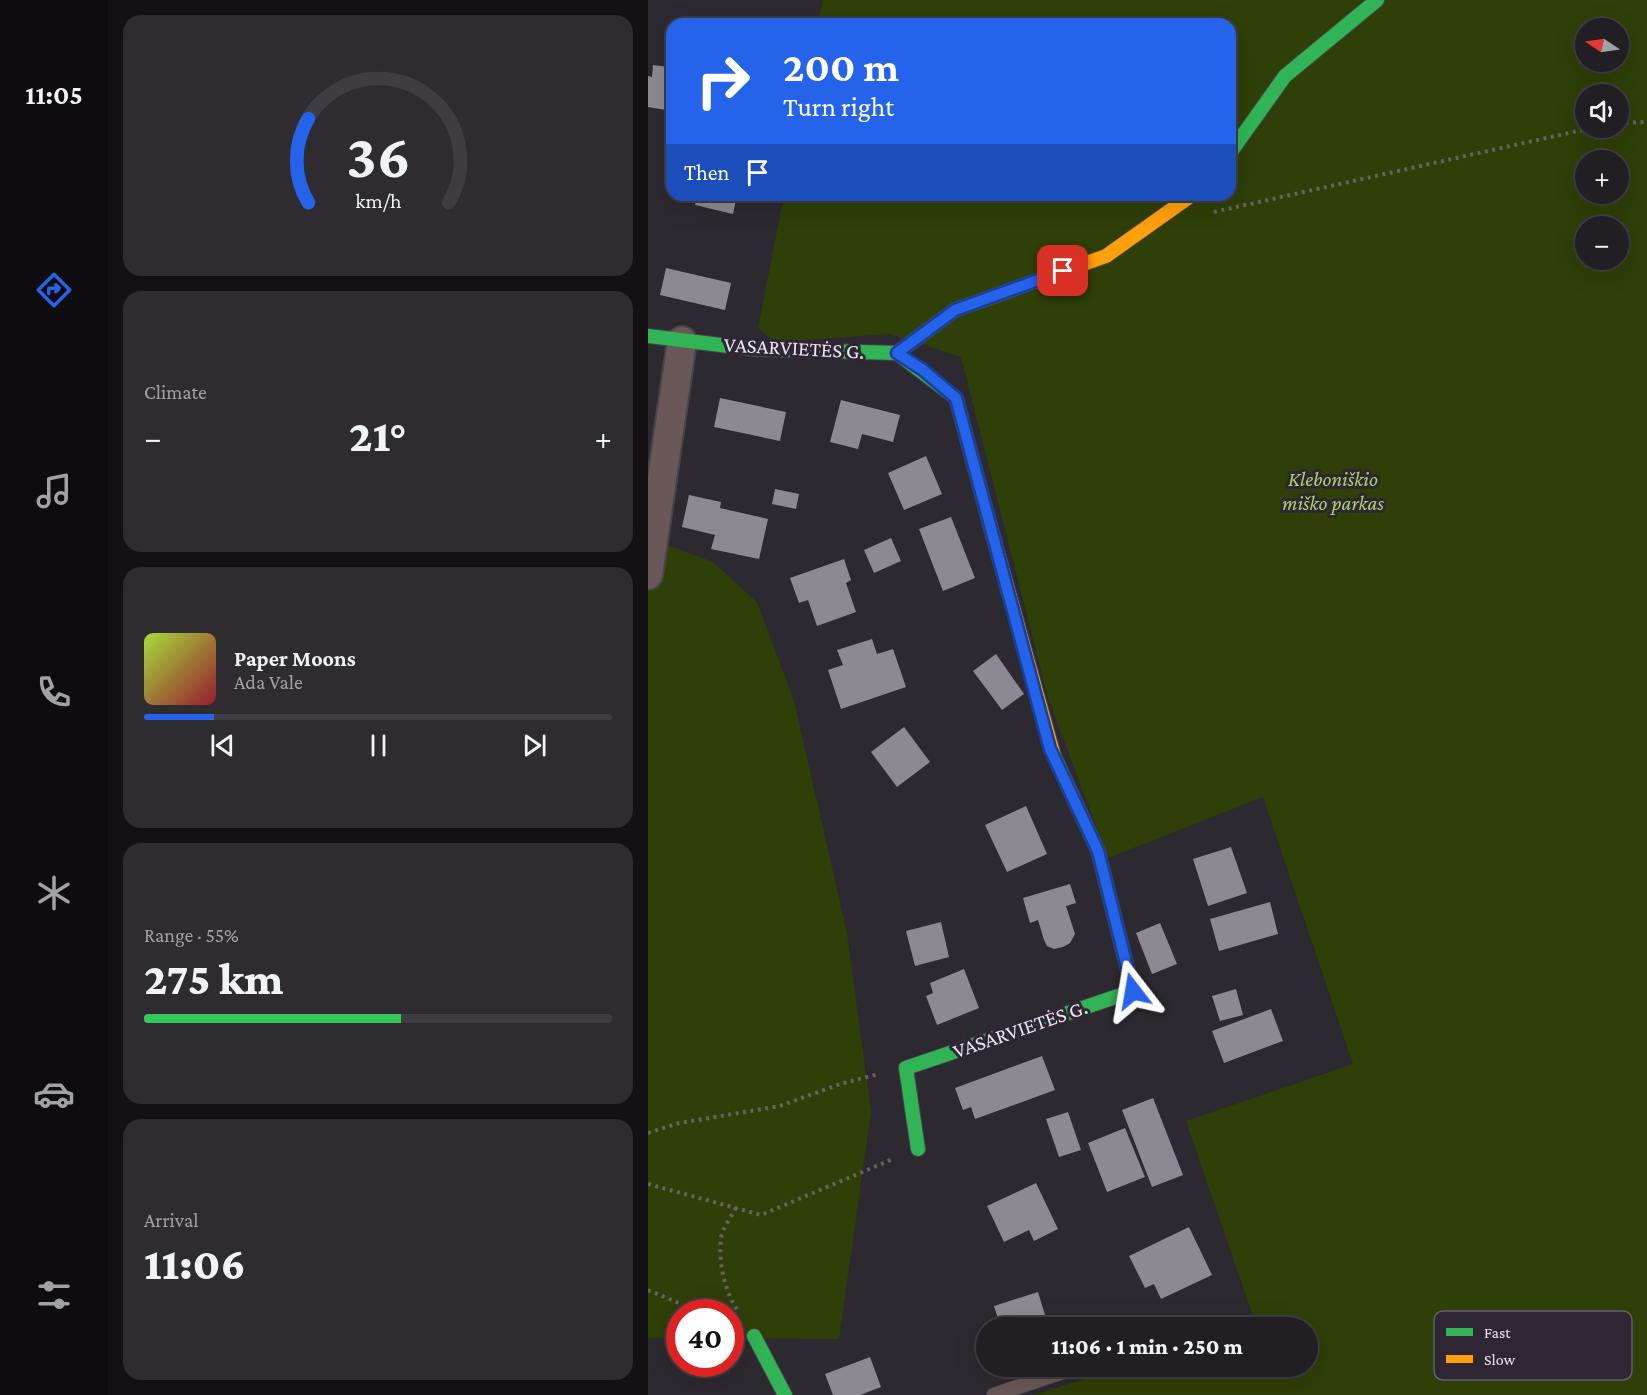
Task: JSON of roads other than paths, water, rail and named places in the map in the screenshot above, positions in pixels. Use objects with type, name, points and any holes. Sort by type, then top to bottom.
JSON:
[{"type":"street","points":[[1236,145],[1285,76],[1377,0]]},
{"type":"street","points":[[897,353],[955,310],[1106,256],[1183,201]]},
{"type":"street","name":"VASARVIETĖS G.","points":[[648,336],[753,349],[897,353],[923,370],[956,398],[1050,749],[1098,851],[1133,991],[906,1068],[918,1149]]},
{"type":"street","points":[[648,575],[682,341]]},
{"type":"street","points":[[754,1336],[785,1395]]},
{"type":"lane","points":[[994,1395],[1047,1377]]},
{"type":"park label","name":"Kleboniškio miško parkas","points":[[1333,491]]}]
